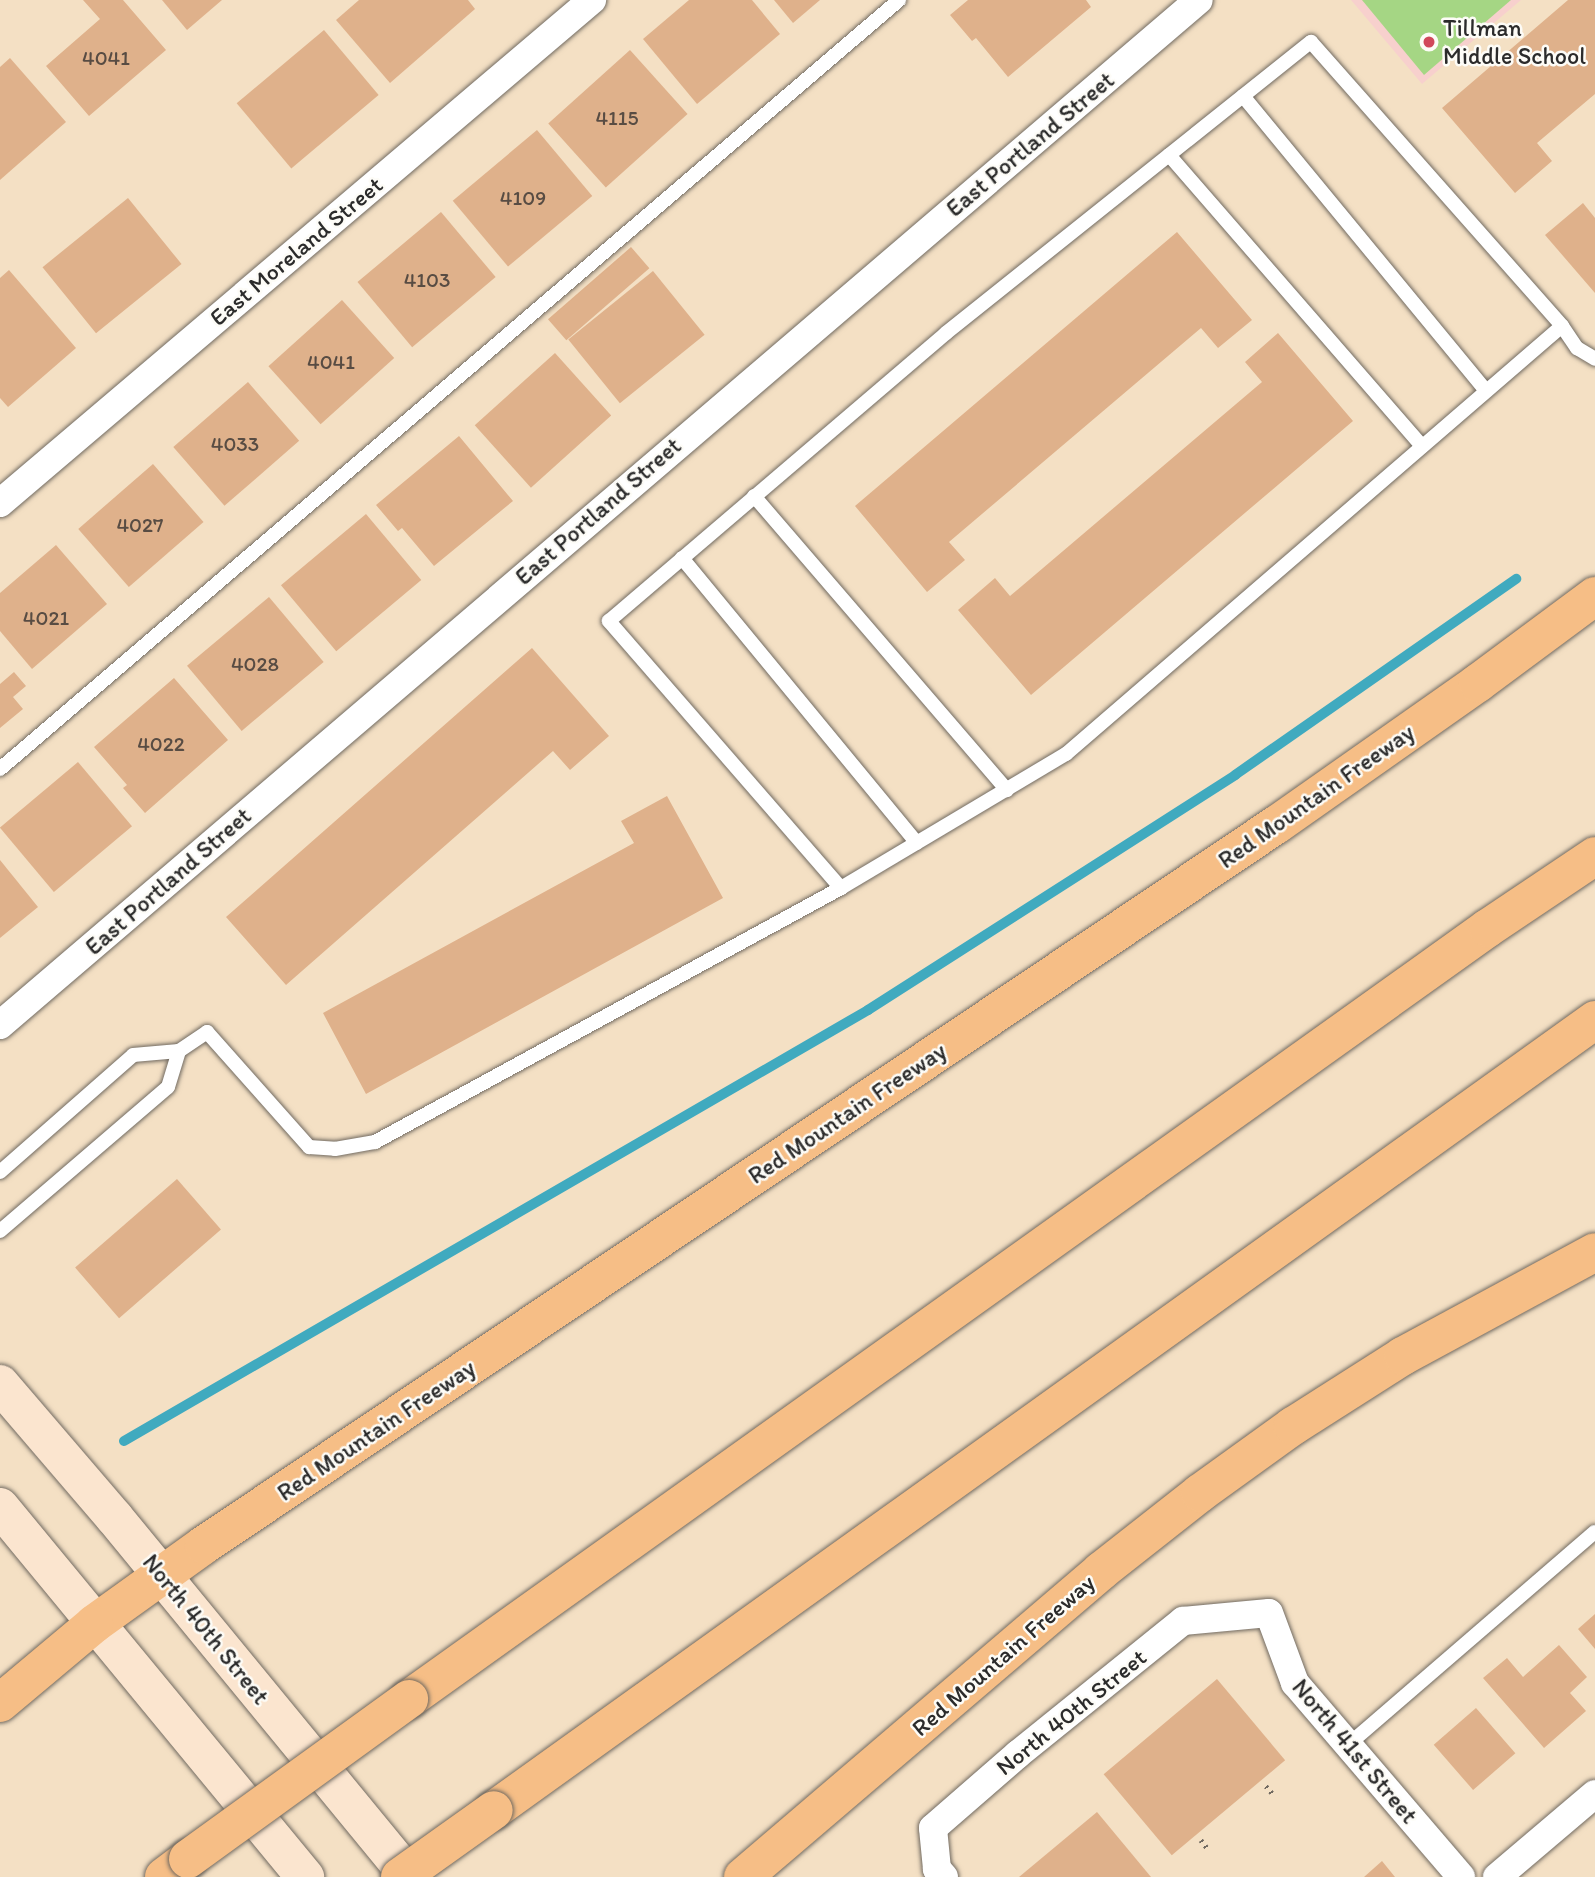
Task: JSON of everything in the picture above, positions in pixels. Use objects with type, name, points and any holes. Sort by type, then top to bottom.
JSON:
[{"type":"main road","name":"Red Mountain Freeway","points":[[0,1703],[94,1624],[161,1575],[1276,825],[1457,699],[1595,596]]},
{"type":"main road","points":[[1489,928],[1595,835]]},
{"type":"main road","points":[[176,1868],[1489,928],[1595,856]]},
{"type":"main road","points":[[400,1877],[1595,1020]]},
{"type":"main road","points":[[1381,1176],[1595,1039]]},
{"type":"main road","name":"Red Mountain Freeway","points":[[743,1877],[1101,1571],[1199,1493],[1293,1426],[1403,1356],[1595,1252]]},
{"type":"main road","name":"North 40th Street","points":[[0,1384],[410,1877]]},
{"type":"main road","points":[[0,1507],[305,1877]]},
{"type":"street","name":"East Moreland Street","points":[[0,503],[592,0]]},
{"type":"street","name":"East Portland Street","points":[[0,1025],[1199,0]]},
{"type":"street","name":"North 41st Street","points":[[1269,1613],[1295,1683],[1461,1877]]},
{"type":"street","name":"North 40th Street","points":[[944,1877],[937,1869],[933,1828],[1018,1754],[1183,1621],[1269,1613]]},
{"type":"street","points":[[1497,1877],[1595,1794]]},
{"type":"lane","points":[[0,769],[899,0]]},
{"type":"lane","points":[[841,888],[608,621],[946,333],[1311,42],[1562,326],[1577,348],[1595,359]]},
{"type":"lane","points":[[1243,96],[1486,391]]},
{"type":"lane","points":[[1169,155],[1422,446]]},
{"type":"lane","points":[[0,1172],[133,1055],[178,1051],[207,1032],[309,1147],[335,1149],[375,1142],[841,888],[1066,754],[1562,326]]},
{"type":"lane","points":[[754,496],[1007,790]]},
{"type":"lane","points":[[682,558],[917,843]]},
{"type":"lane","points":[[0,1231],[168,1087],[178,1051]]},
{"type":"lane","points":[[1348,1745],[1595,1532]]},
{"type":"path","points":[[1266,1786],[1273,1794]]},
{"type":"path","points":[[1201,1840],[1208,1849]]},
{"type":"shaded area","name":"Tillman Middle School","points":[[1351,0],[1521,0],[1422,84]]},
{"type":"green space","name":"Tillman Middle School","points":[[1362,0],[1511,0],[1424,75]]},
{"type":"building","points":[[83,0],[123,0],[166,50],[89,116],[46,66],[100,19]]},
{"type":"building","points":[[162,0],[222,0],[187,30]]},
{"type":"building","points":[[359,0],[468,0],[475,9],[390,83],[336,20]]},
{"type":"building","points":[[689,0],[752,0],[780,34],[697,104],[643,39]]},
{"type":"building","points":[[774,0],[820,0],[793,23]]},
{"type":"building","points":[[968,0],[1086,0],[1091,7],[1008,77],[976,38],[972,41],[950,15]]},
{"type":"building","points":[[1568,0],[1595,0],[1595,94],[1537,143],[1552,161],[1515,193],[1442,108]]},
{"type":"building","points":[[324,30],[379,95],[291,168],[237,103]]},
{"type":"building","points":[[630,50],[688,114],[606,188],[548,124]]},
{"type":"building","points":[[10,58],[66,122],[0,180],[0,67]]},
{"type":"building","points":[[537,130],[592,196],[508,267],[453,201]]},
{"type":"building","points":[[128,198],[181,264],[96,333],[43,267]]},
{"type":"building","points":[[1583,203],[1595,218],[1595,293],[1545,235]]},
{"type":"building","points":[[441,212],[496,277],[412,347],[358,282]]},
{"type":"building","points":[[1177,232],[1252,320],[1218,348],[1201,328],[949,542],[965,560],[927,592],[855,506]]},
{"type":"building","points":[[631,247],[649,268],[566,340],[548,319]]},
{"type":"building","points":[[9,270],[76,348],[8,407],[0,398],[0,278]]},
{"type":"building","points":[[653,271],[705,335],[620,403],[568,340]]},
{"type":"building","points":[[342,300],[394,358],[321,424],[268,366]]},
{"type":"building","points":[[1278,333],[1353,421],[1031,695],[958,610],[995,578],[1010,596],[1262,382],[1245,362]]},
{"type":"building","points":[[555,353],[611,415],[531,488],[475,425]]},
{"type":"building","points":[[248,382],[299,441],[224,506],[173,447]]},
{"type":"building","points":[[459,436],[513,501],[434,566],[402,528],[398,531],[376,505]]},
{"type":"building","points":[[153,464],[204,522],[129,587],[78,529]]},
{"type":"building","points":[[366,514],[421,580],[336,651],[281,585]]},
{"type":"building","points":[[56,545],[107,604],[32,669],[0,631],[0,593]]},
{"type":"building","points":[[269,597],[324,662],[242,731],[187,666]]},
{"type":"building","points":[[532,648],[609,736],[570,770],[553,751],[286,985],[226,917]]},
{"type":"building","points":[[14,672],[26,686],[13,697],[23,709],[0,728],[0,684]]},
{"type":"building","points":[[174,678],[228,740],[145,813],[123,788],[127,785],[94,747]]},
{"type":"building","points":[[78,762],[132,826],[54,892],[0,827]]},
{"type":"building","points":[[667,796],[723,898],[366,1094],[323,1013],[634,843],[621,821]]},
{"type":"building","points":[[0,860],[38,907],[0,938]]},
{"type":"building","points":[[177,1179],[221,1230],[119,1318],[75,1268]]},
{"type":"building","points":[[1595,1614],[1595,1649],[1578,1629]]},
{"type":"building","points":[[1559,1645],[1587,1677],[1570,1693],[1586,1711],[1544,1748],[1483,1678],[1507,1658],[1523,1677]]},
{"type":"building","points":[[1217,1679],[1285,1760],[1172,1855],[1104,1774]]},
{"type":"building","points":[[1476,1708],[1515,1753],[1473,1790],[1434,1745]]},
{"type":"building","points":[[1097,1812],[1151,1877],[1019,1877]]},
{"type":"building","points":[[1382,1861],[1395,1877],[1364,1877]]},
{"type":"waterway","points":[[124,1441],[868,1010],[1235,775],[1516,579]]},
{"type":"place","name":"Tillman Middle School","points":[[1429,42]]}]
